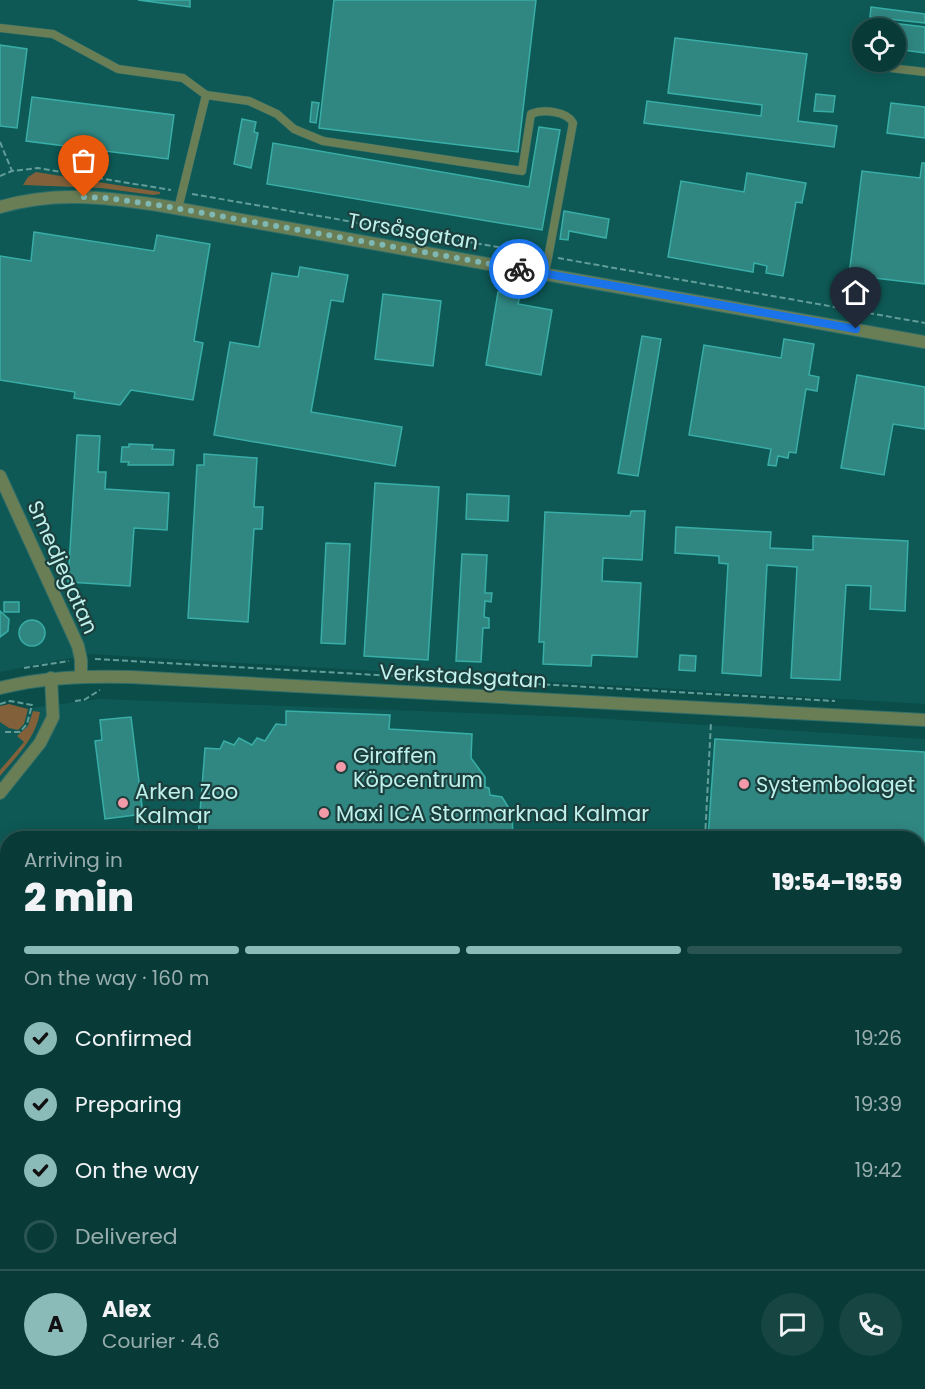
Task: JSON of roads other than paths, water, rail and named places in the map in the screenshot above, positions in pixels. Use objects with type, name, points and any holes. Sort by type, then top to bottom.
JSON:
[{"type":"street","name":"Torsåsgatan","points":[[0,207],[19,201],[61,196],[107,198],[925,342]]},
{"type":"street","name":"Smedjegatan","points":[[0,476],[78,646],[81,676]]},
{"type":"street","name":"Verkstadsgatan","points":[[0,688],[51,678],[131,677],[925,720]]},
{"type":"street","points":[[0,794],[40,744],[53,717],[51,678]]},
{"type":"lane","points":[[0,28],[53,34],[118,69],[183,78],[206,95],[249,100],[277,114],[294,129],[323,141],[522,171],[531,114],[536,112],[564,114],[573,123],[545,274]]},
{"type":"lane","points":[[906,70],[925,72]]},
{"type":"lane","points":[[178,209],[206,95]]},
{"type":"place","name":"Giraffen Köpcentrum","points":[[341,767]]},
{"type":"place","name":"Systembolaget","points":[[744,784]]},
{"type":"place","name":"Arken Zoo Kalmar","points":[[123,803]]},
{"type":"place","name":"Maxi ICA Stormarknad Kalmar","points":[[324,813]]}]
